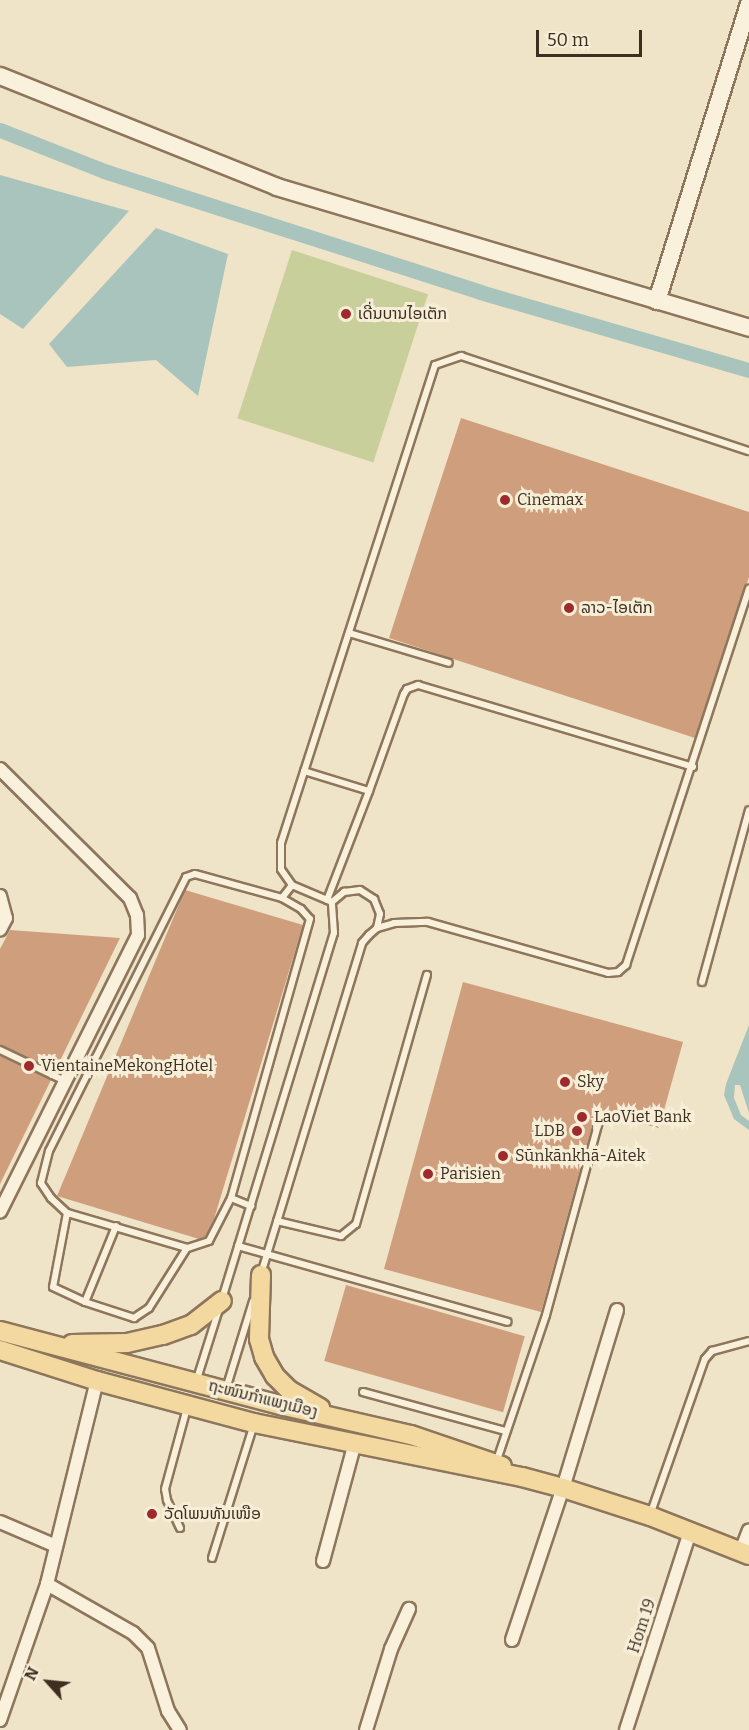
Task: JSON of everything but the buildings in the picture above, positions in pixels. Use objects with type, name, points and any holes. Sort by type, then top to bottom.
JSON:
[{"type":"main road","points":[[261,1275],[259,1339],[264,1357],[276,1376],[289,1390],[340,1418]]},
{"type":"main road","points":[[50,1344],[127,1343],[163,1335],[191,1324],[222,1301]]},
{"type":"main road","name":"ຖະໜົນກຳແພງເມືອງ","points":[[0,1331],[411,1435],[494,1468],[650,1516],[745,1553]]},
{"type":"main road","name":"ຖະໜົນກຳແພງເມືອງ","points":[[0,1350],[97,1381],[254,1424],[494,1468]]},
{"type":"street","points":[[657,301],[749,3]]},
{"type":"street","points":[[0,76],[277,187],[749,328]]},
{"type":"street","points":[[0,769],[130,898],[137,915],[138,935],[0,1212]]},
{"type":"street","points":[[0,897],[6,918],[0,930]]},
{"type":"street","points":[[512,1640],[563,1488],[617,1310]]},
{"type":"street","points":[[0,1719],[46,1584],[97,1381]]},
{"type":"street","points":[[188,1406],[196,1382]]},
{"type":"street","points":[[219,1414],[226,1390]]},
{"type":"street","points":[[322,1561],[355,1442]]},
{"type":"street","points":[[0,1522],[56,1546]]},
{"type":"street","points":[[745,1553],[749,1530]]},
{"type":"street","name":"Hom 19","points":[[626,1730],[690,1532]]},
{"type":"street","points":[[46,1584],[133,1633],[148,1648],[168,1711],[180,1730]]},
{"type":"street","points":[[366,1730],[391,1649],[409,1609]]},
{"type":"lane","points":[[329,901],[292,885],[281,869],[281,843],[435,365],[461,356],[749,451]]},
{"type":"lane","points":[[226,1390],[362,943],[377,928],[405,921],[428,922],[608,973],[618,972],[626,965],[693,767],[749,590]]},
{"type":"lane","points":[[349,633],[449,663]]},
{"type":"lane","points":[[196,1382],[334,933],[329,901],[407,689],[418,685],[693,767]]},
{"type":"lane","points":[[304,771],[369,791]]},
{"type":"lane","points":[[702,982],[749,810]]},
{"type":"lane","points":[[195,874],[282,898],[301,909],[310,919],[231,1198],[209,1241],[187,1248],[67,1213],[51,1198],[41,1183],[49,1151],[186,877],[195,874]]},
{"type":"lane","points":[[282,898],[292,885]]},
{"type":"lane","points":[[329,901],[344,892],[360,890],[374,899],[380,914],[377,928]]},
{"type":"lane","points":[[277,1221],[341,1236],[356,1224],[427,975]]},
{"type":"lane","points":[[0,1050],[66,1081]]},
{"type":"lane","points":[[494,1468],[546,1315],[599,1121]]},
{"type":"lane","points":[[35,1142],[49,1151]]},
{"type":"lane","points":[[231,1198],[250,1206]]},
{"type":"lane","points":[[67,1213],[53,1287],[85,1302],[134,1318],[148,1308],[187,1248]]},
{"type":"lane","points":[[85,1302],[116,1226]]},
{"type":"lane","points":[[238,1246],[508,1322]]},
{"type":"lane","points":[[650,1516],[705,1359],[712,1351],[746,1344],[749,1341]]},
{"type":"lane","points":[[363,1392],[506,1431]]},
{"type":"lane","points":[[180,1528],[167,1500],[165,1489],[188,1406]]},
{"type":"lane","points":[[212,1558],[254,1424]]},
{"type":"green space","points":[[292,250],[428,294],[373,463],[237,418]]},
{"type":"water","points":[[0,175],[129,211],[23,329],[0,314]]},
{"type":"water","points":[[156,228],[228,254],[198,396],[156,360],[67,367],[49,344]]},
{"type":"water","points":[[749,1025],[749,1113],[740,1085],[735,1085],[734,1098],[741,1115],[749,1121],[749,1130],[734,1119],[724,1095],[726,1084]]},
{"type":"waterway","points":[[0,130],[104,171],[480,292],[749,370]]},
{"type":"place","name":"ເດີ່ນບານໄອເຕັກ","points":[[346,314]]},
{"type":"place","name":"Cinemax","points":[[505,500]]},
{"type":"place","name":"ລາວ-ໄອເຕັກ","points":[[569,608]]},
{"type":"place","name":"VientaineMekongHotel","points":[[29,1066]]},
{"type":"place","name":"Sky","points":[[565,1082]]},
{"type":"place","name":"LaoViet Bank","points":[[582,1117]]},
{"type":"place","name":"LDB","points":[[577,1131]]},
{"type":"place","name":"Sūnkānkhā-Aitek","points":[[503,1156]]},
{"type":"place","name":"Parisien","points":[[428,1174]]},
{"type":"place","name":"ວັດໂພນທັນເໜືອ","points":[[152,1514]]}]
